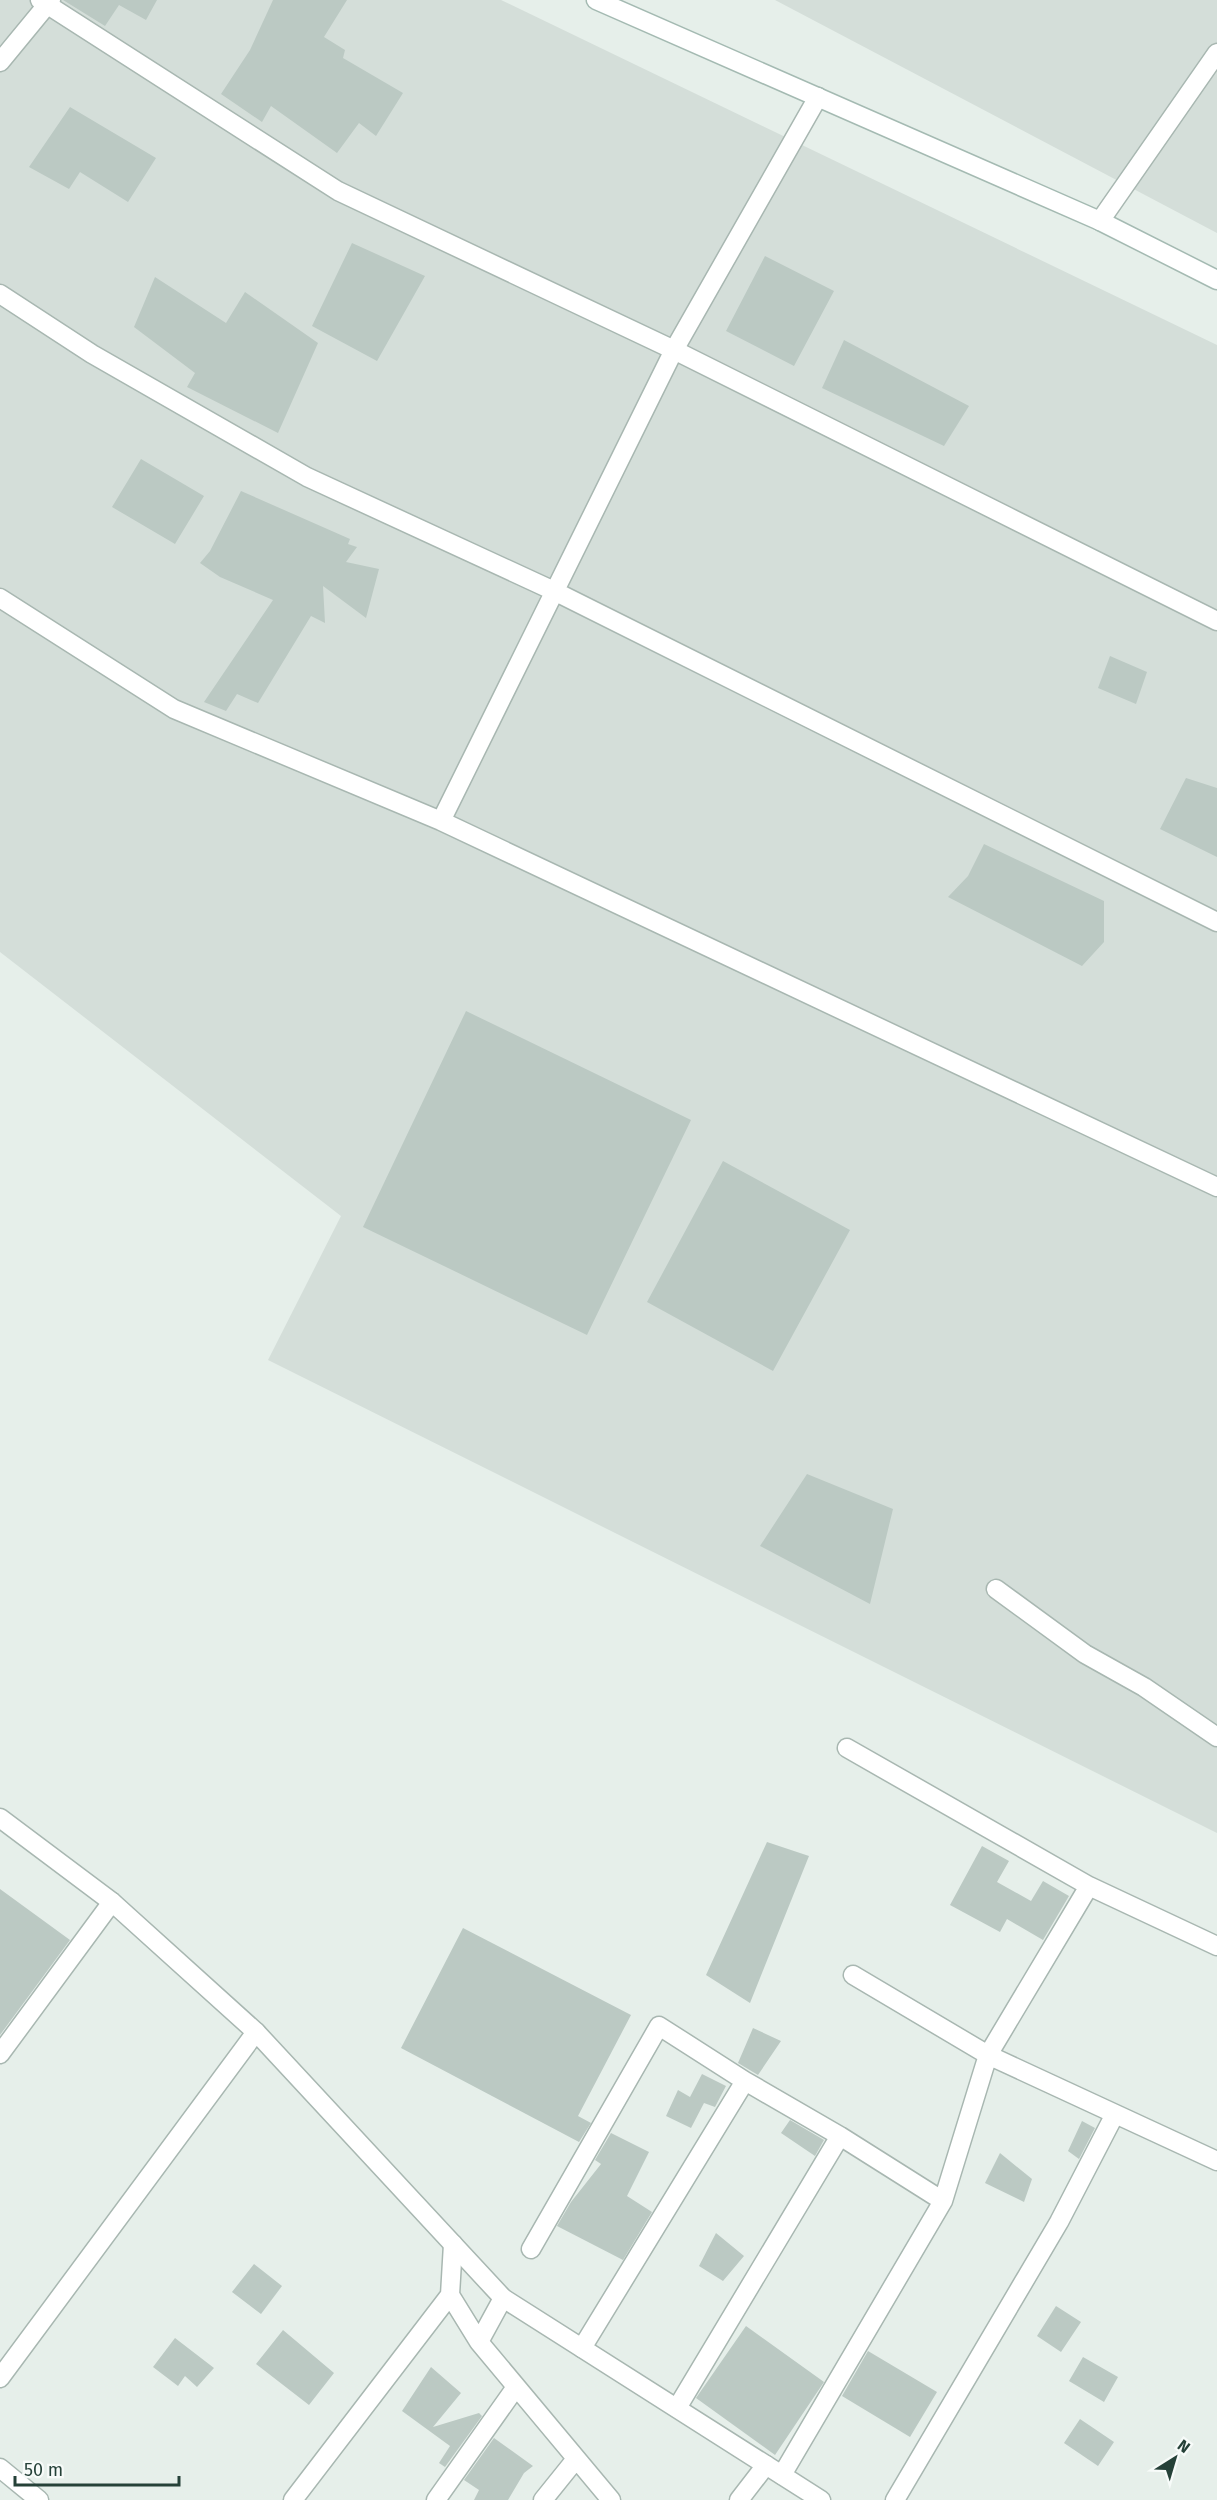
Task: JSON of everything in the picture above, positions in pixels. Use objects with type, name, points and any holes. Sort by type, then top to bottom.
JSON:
[{"type":"street","points":[[596,0],[1100,221],[1217,280]]},
{"type":"street","points":[[0,62],[46,2],[338,191],[674,350],[1217,621]]},
{"type":"street","points":[[1100,221],[1217,52]]},
{"type":"street","points":[[441,821],[674,350],[818,97]]},
{"type":"street","points":[[0,294],[92,354],[307,477],[554,591],[1217,922]]},
{"type":"street","points":[[0,598],[174,709],[441,821],[1217,1187]]},
{"type":"street","points":[[996,1589],[1085,1654],[1144,1687],[1217,1737]]},
{"type":"street","points":[[847,1748],[1089,1886],[1217,1946]]},
{"type":"street","points":[[0,1818],[112,1902],[256,2032],[503,2298],[821,2500]]},
{"type":"street","points":[[782,2475],[943,2201],[988,2055],[1089,1886]]},
{"type":"street","points":[[0,2054],[112,1902]]},
{"type":"street","points":[[853,1975],[988,2055],[1217,2161]]},
{"type":"street","points":[[531,2249],[659,2026],[943,2201]]},
{"type":"street","points":[[0,2378],[256,2032]]},
{"type":"street","points":[[582,2348],[745,2081]]},
{"type":"street","points":[[896,2500],[1059,2223],[1115,2114]]},
{"type":"street","points":[[677,2408],[840,2136]]},
{"type":"street","points":[[293,2500],[450,2295],[453,2244]]},
{"type":"street","points":[[450,2295],[479,2342],[610,2500]]},
{"type":"street","points":[[479,2342],[503,2298]]},
{"type":"street","points":[[436,2500],[516,2387]]},
{"type":"street","points":[[543,2500],[576,2459]]},
{"type":"street","points":[[739,2500],[766,2465]]},
{"type":"street","points":[[0,2468],[39,2500]]},
{"type":"shaded area","points":[[0,0],[501,0],[1217,345],[1217,1833],[268,1360],[341,1216],[0,952]]},
{"type":"shaded area","points":[[775,0],[1217,0],[1217,233]]},
{"type":"building","points":[[63,0],[157,0],[146,20],[119,5],[105,26]]},
{"type":"building","points":[[273,0],[347,0],[324,37],[345,50],[343,58],[403,93],[376,136],[359,123],[337,153],[271,106],[262,122],[221,94],[250,50]]},
{"type":"building","points":[[70,107],[156,158],[128,202],[80,172],[69,189],[29,167]]},
{"type":"building","points":[[352,243],[425,276],[377,361],[312,326]]},
{"type":"building","points":[[765,256],[834,291],[794,366],[726,331]]},
{"type":"building","points":[[155,277],[226,323],[245,292],[318,343],[278,433],[187,387],[195,373],[134,327]]},
{"type":"building","points":[[844,340],[969,406],[944,446],[822,388]]},
{"type":"building","points":[[141,459],[204,496],[175,544],[112,507]]},
{"type":"building","points":[[241,491],[350,539],[348,544],[357,547],[346,562],[379,569],[366,618],[323,586],[325,623],[311,616],[258,703],[237,694],[226,711],[204,702],[273,600],[220,577],[200,563],[210,551]]},
{"type":"building","points":[[1110,656],[1147,672],[1136,704],[1098,688]]},
{"type":"building","points":[[1186,778],[1217,788],[1217,857],[1160,829]]},
{"type":"building","points":[[984,844],[1104,901],[1104,942],[1082,966],[948,897],[968,876]]},
{"type":"building","points":[[466,1011],[691,1120],[587,1335],[363,1227]]},
{"type":"building","points":[[723,1161],[850,1230],[773,1371],[647,1302]]},
{"type":"building","points":[[807,1474],[893,1509],[870,1604],[760,1546]]},
{"type":"building","points":[[767,1842],[809,1856],[750,2003],[706,1975]]},
{"type":"building","points":[[982,1846],[1009,1861],[997,1882],[1031,1901],[1043,1881],[1069,1896],[1043,1940],[1007,1919],[1000,1932],[950,1905]]},
{"type":"building","points":[[0,1889],[70,1940],[0,2035]]},
{"type":"building","points":[[463,1928],[631,2015],[578,2116],[591,2123],[579,2142],[401,2048]]},
{"type":"building","points":[[753,2028],[781,2041],[758,2075],[738,2063]]},
{"type":"building","points":[[702,2074],[726,2086],[715,2107],[704,2103],[691,2128],[666,2116],[678,2090],[690,2097]]},
{"type":"building","points":[[790,2120],[824,2140],[815,2156],[781,2133]]},
{"type":"building","points":[[1082,2121],[1095,2128],[1079,2159],[1068,2151]]},
{"type":"building","points":[[611,2133],[649,2152],[627,2196],[652,2212],[623,2260],[557,2226],[571,2202],[601,2164],[595,2160]]},
{"type":"building","points":[[1000,2153],[1032,2179],[1024,2202],[985,2183]]},
{"type":"building","points":[[716,2233],[744,2256],[723,2281],[699,2266]]},
{"type":"building","points":[[254,2264],[282,2286],[261,2314],[232,2292]]},
{"type":"building","points":[[1056,2306],[1081,2322],[1061,2352],[1037,2336]]},
{"type":"building","points":[[746,2326],[824,2382],[775,2455],[696,2398]]},
{"type":"building","points":[[283,2330],[334,2373],[309,2405],[256,2364]]},
{"type":"building","points":[[175,2338],[214,2368],[197,2387],[185,2376],[178,2386],[153,2367]]},
{"type":"building","points":[[868,2351],[937,2392],[910,2437],[842,2396]]},
{"type":"building","points":[[1083,2357],[1118,2377],[1104,2402],[1069,2381]]},
{"type":"building","points":[[431,2367],[461,2393],[433,2427],[479,2413],[482,2416],[445,2467],[439,2463],[450,2446],[402,2411]]},
{"type":"building","points":[[1080,2419],[1114,2442],[1098,2466],[1064,2443]]},
{"type":"building","points":[[494,2438],[533,2466],[524,2473],[508,2500],[474,2500],[479,2490],[464,2480]]}]
